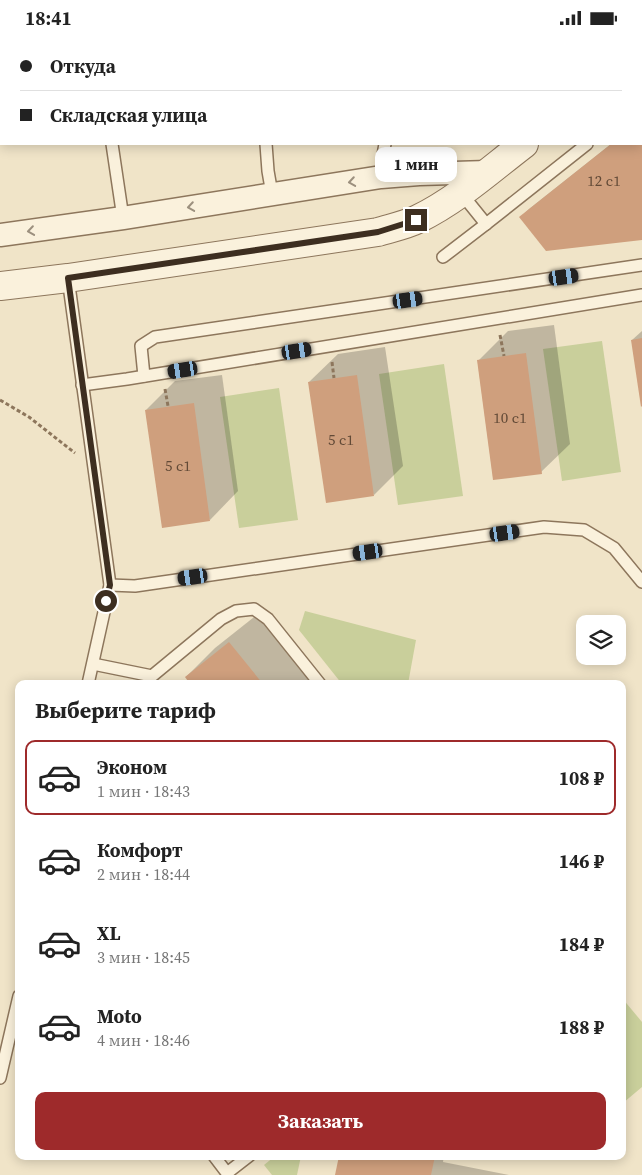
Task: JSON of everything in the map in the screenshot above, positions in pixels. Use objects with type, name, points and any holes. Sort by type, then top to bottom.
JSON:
[{"type":"street","points":[[0,286],[68,278],[378,232],[416,220],[462,193],[523,145]]},
{"type":"street","points":[[0,235],[388,177],[488,172]]},
{"type":"lane","points":[[112,145],[123,218]]},
{"type":"lane","points":[[266,145],[272,194]]},
{"type":"lane","points":[[386,145],[383,155],[388,177]]},
{"type":"lane","points":[[443,257],[586,145]]},
{"type":"lane","points":[[462,193],[486,224]]},
{"type":"lane","points":[[144,376],[141,346],[155,337],[642,265]]},
{"type":"lane","points":[[68,278],[110,585],[89,680]]},
{"type":"lane","points":[[82,385],[642,295]]},
{"type":"lane","points":[[110,585],[135,586],[544,527],[584,530],[614,548],[642,582]]},
{"type":"lane","points":[[93,664],[156,680],[221,619],[236,611],[254,609],[268,619],[317,680]]},
{"type":"lane","points":[[0,1079],[15,1013]]},
{"type":"lane","points":[[217,1160],[227,1174],[243,1160]]},
{"type":"path","points":[[500,335],[504,356]]},
{"type":"path","points":[[332,362],[334,378]]},
{"type":"path","points":[[165,389],[168,407]]},
{"type":"path","points":[[0,400],[29,417],[94,466]]},
{"type":"green space","points":[[602,341],[621,472],[562,481],[543,349]]},
{"type":"green space","points":[[444,364],[463,496],[398,505],[379,374]]},
{"type":"green space","points":[[279,388],[298,520],[239,528],[220,397]]},
{"type":"green space","points":[[305,611],[416,640],[409,680],[339,680],[299,630]]},
{"type":"green space","points":[[626,1003],[642,1022],[642,1087],[626,1100]]},
{"type":"green space","points":[[270,1160],[300,1160],[297,1175],[272,1175],[264,1165]]},
{"type":"building","points":[[610,145],[642,145],[642,240],[546,251],[519,217]]},
{"type":"building","points":[[642,338],[642,406],[641,407],[631,340]]},
{"type":"building","points":[[526,353],[542,474],[493,480],[477,360]]},
{"type":"building","points":[[357,375],[374,496],[326,503],[308,382]]},
{"type":"building","points":[[194,403],[210,521],[162,528],[145,410]]},
{"type":"building","points":[[229,642],[260,680],[187,680],[185,677]]},
{"type":"building","points":[[338,1160],[434,1160],[431,1175],[335,1175]]},
{"type":"route","points":[[106,601],[110,585],[68,278],[378,232],[416,220]]}]
